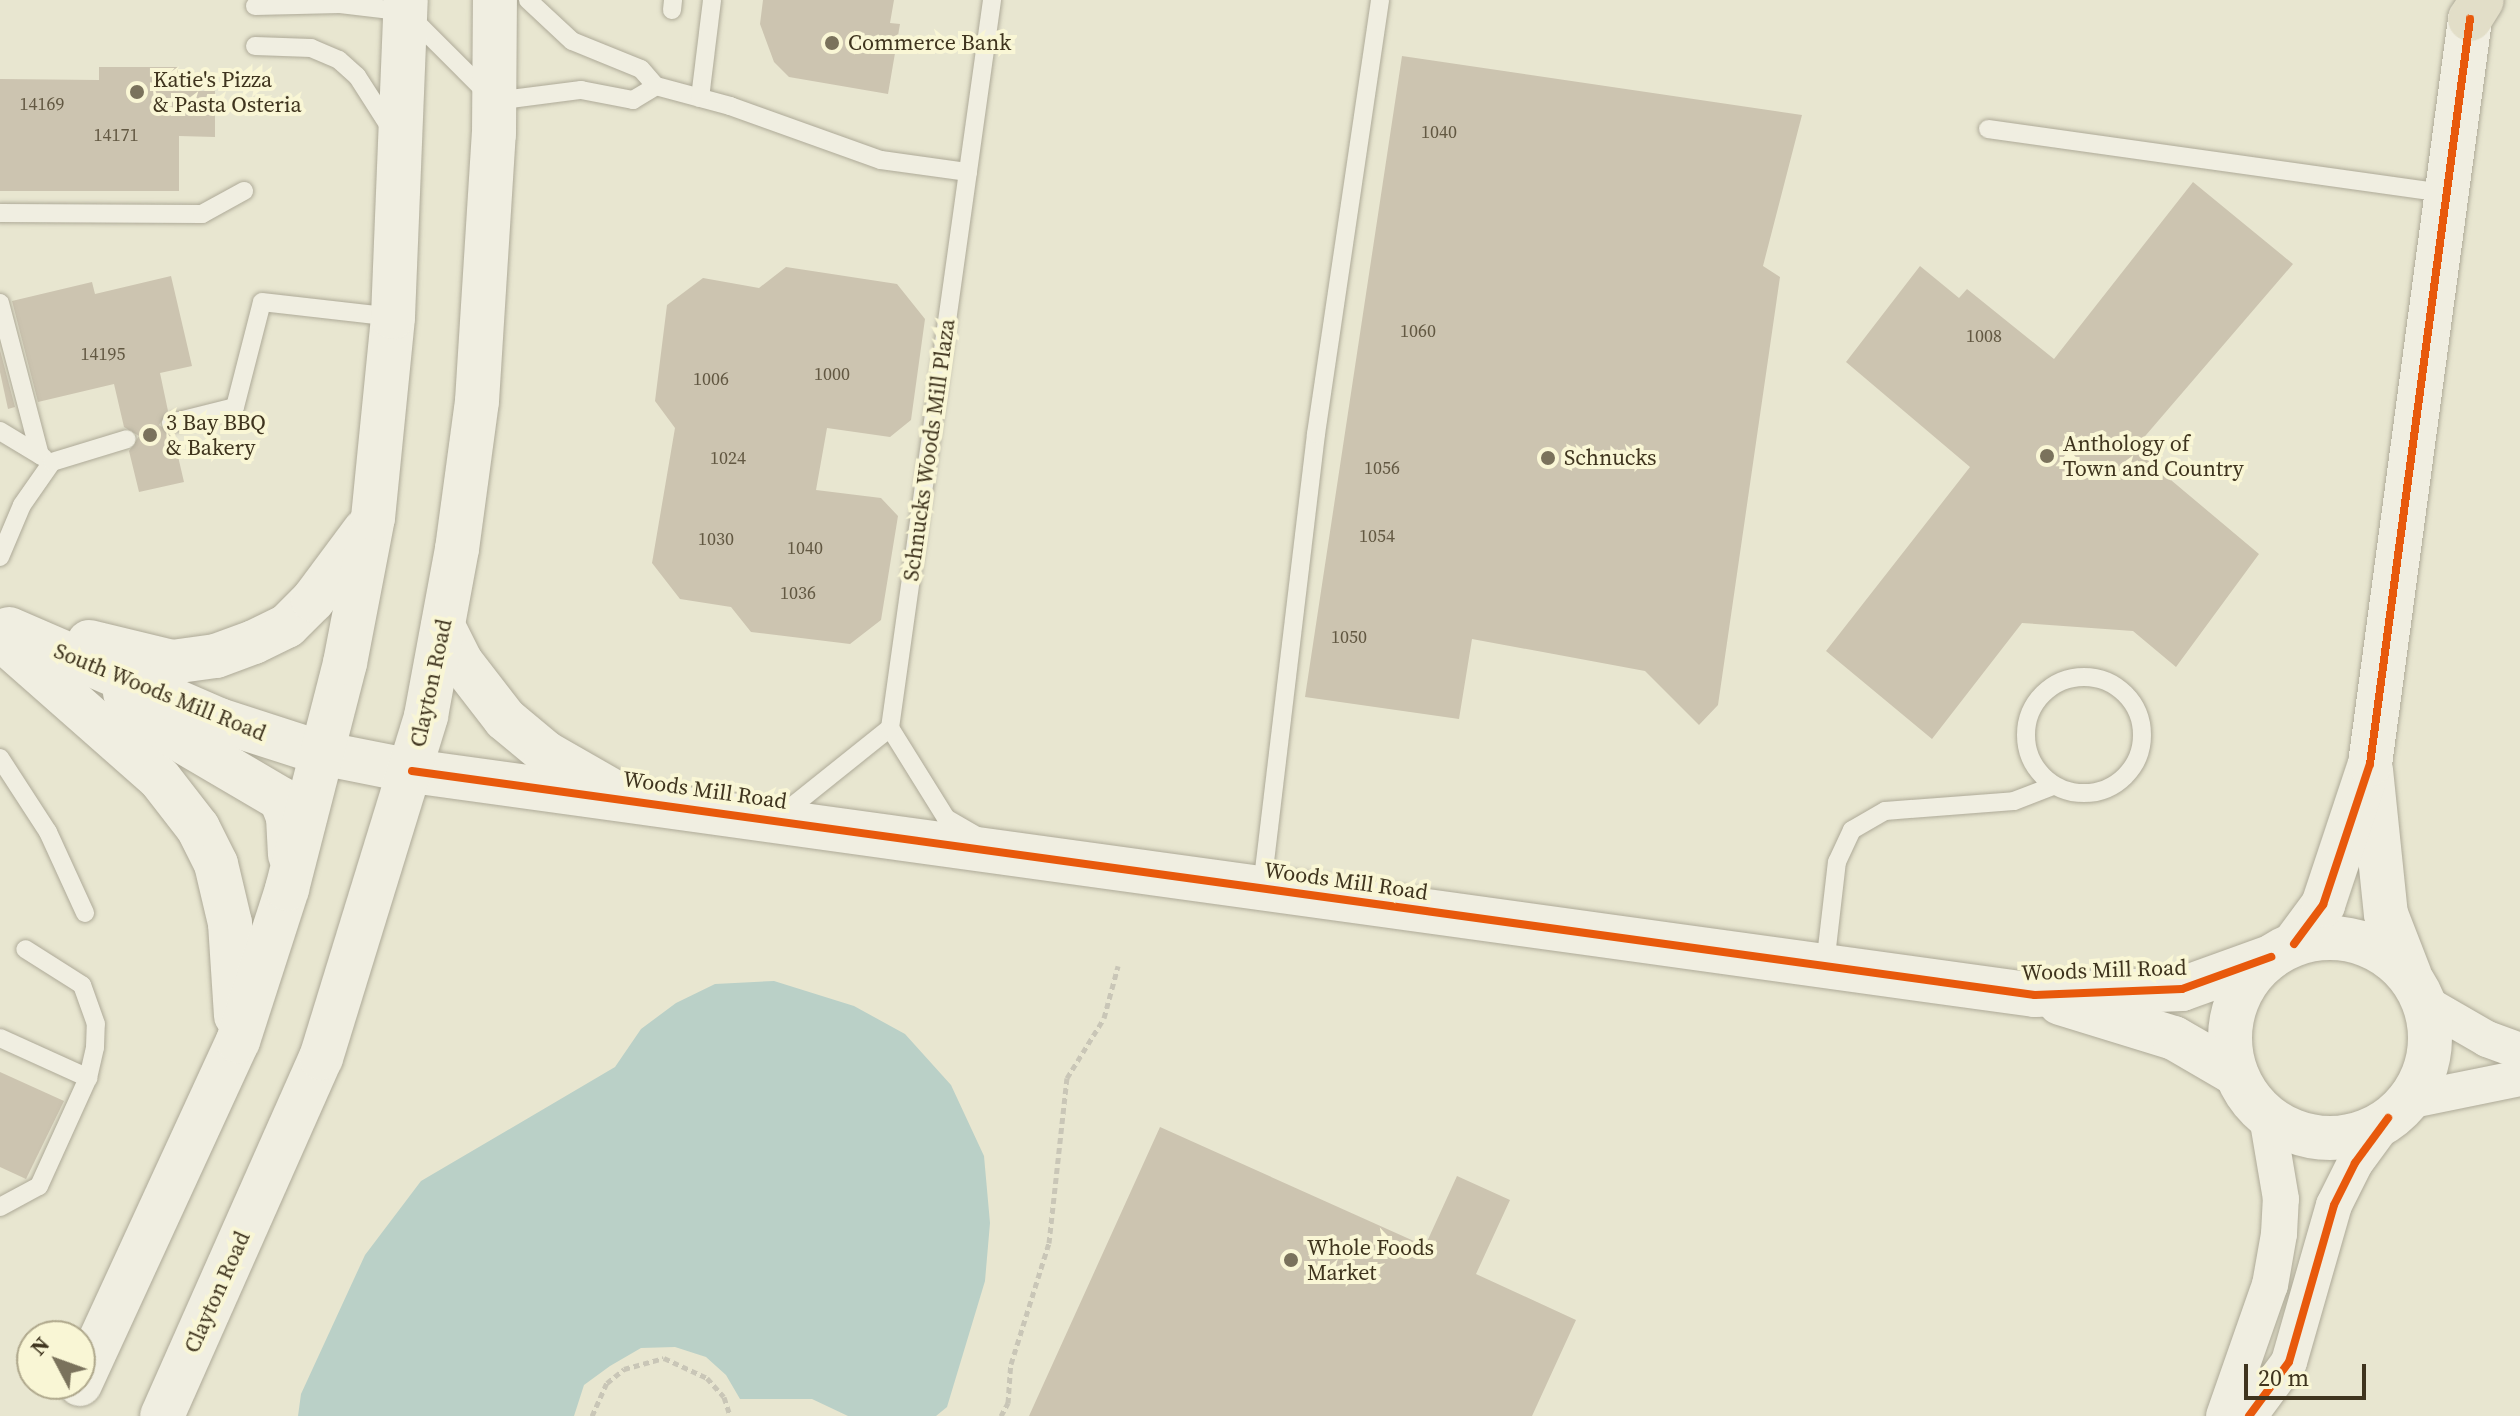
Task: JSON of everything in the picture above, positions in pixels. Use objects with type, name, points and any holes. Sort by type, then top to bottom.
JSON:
[{"type":"main road","name":"Clayton Road","points":[[162,1416],[321,1058],[412,771],[443,626],[477,401],[495,101],[495,0]]},
{"type":"main road","points":[[96,1349],[238,1041],[280,910],[321,753],[373,518],[393,317],[397,140],[406,6]]},
{"type":"main road","points":[[2370,764],[2386,914],[2417,990],[2429,1054],[2398,1110],[2340,1138],[2289,1130],[2267,1116],[2236,1074],[2231,1022],[2238,997],[2323,905],[2370,764],[2445,193],[2473,6]]},
{"type":"main road","points":[[0,622],[172,662],[216,656],[287,626],[313,600],[373,518]]},
{"type":"main road","name":"South Woods Mill Road","points":[[0,622],[92,666],[219,720],[321,753]]},
{"type":"main road","points":[[443,626],[461,662],[505,719],[546,753],[621,796]]},
{"type":"main road","points":[[0,638],[160,779],[198,828],[216,864],[230,923],[238,1041]]},
{"type":"main road","points":[[92,666],[177,738],[281,799],[291,845],[280,910]]},
{"type":"main road","name":"Woods Mill Road","points":[[321,753],[412,771],[621,796],[2035,995],[2174,1038],[2236,1074]]},
{"type":"main road","points":[[2283,951],[2320,938],[2358,942],[2393,960],[2417,990]]},
{"type":"main road","name":"Woods Mill Road","points":[[2035,995],[2182,989],[2222,979],[2283,951]]},
{"type":"street","points":[[2417,990],[2487,1039],[2520,1051]]},
{"type":"street","points":[[2249,1416],[2289,1362],[2334,1205],[2355,1163],[2398,1110],[2520,1078]]},
{"type":"street","points":[[2224,1416],[2270,1285],[2279,1234],[2281,1199],[2267,1116]]},
{"type":"lane","points":[[528,0],[572,41],[641,69],[656,86],[881,160],[968,172]]},
{"type":"lane","points":[[700,98],[712,0]]},
{"type":"lane","name":"Schnucks Woods Mill Plaza","points":[[890,728],[992,0]]},
{"type":"lane","points":[[1262,887],[1316,434],[1380,0]]},
{"type":"lane","points":[[255,6],[406,6],[495,101],[581,90],[633,100],[656,86]]},
{"type":"lane","points":[[255,46],[311,48],[339,60],[357,76],[397,140]]},
{"type":"lane","points":[[1988,129],[2445,193]]},
{"type":"lane","points":[[0,213],[202,214],[244,191]]},
{"type":"lane","points":[[171,423],[235,407],[262,302],[393,317]]},
{"type":"lane","points":[[0,303],[46,458],[0,557]]},
{"type":"lane","points":[[0,431],[46,458],[127,439]]},
{"type":"lane","points":[[1825,967],[1837,862],[1852,830],[1885,811],[2014,801],[2053,786],[2089,794],[2123,778],[2135,764],[2141,736],[2136,709],[2110,683],[2071,678],[2053,685],[2029,716],[2029,756],[2053,786]]},
{"type":"lane","points":[[776,819],[890,728],[946,818],[1000,850]]},
{"type":"lane","points":[[0,758],[48,832],[85,913]]},
{"type":"lane","points":[[0,1207],[39,1186],[88,1078],[96,1024],[82,985],[25,949]]},
{"type":"lane","points":[[0,1038],[88,1078]]},
{"type":"path","points":[[1001,1416],[1011,1364],[1049,1243],[1067,1078],[1104,1018],[1118,966]]},
{"type":"path","points":[[592,1416],[595,1402],[615,1376],[664,1358],[707,1378],[724,1397],[730,1416]]},
{"type":"shaded area","points":[[774,981],[854,1006],[905,1034],[951,1085],[984,1156],[990,1223],[985,1281],[947,1407],[936,1416],[848,1416],[812,1399],[740,1399],[726,1375],[706,1357],[675,1347],[641,1348],[610,1366],[584,1385],[574,1416],[298,1416],[301,1394],[365,1255],[421,1181],[615,1067],[641,1029],[676,1003],[715,984]]},
{"type":"building","name":"Commerce Bank","points":[[763,0],[894,0],[890,23],[900,24],[888,94],[789,77],[774,62],[760,24]]},
{"type":"building","name":"Schnucks","points":[[1402,56],[1802,115],[1763,266],[1780,277],[1718,705],[1699,725],[1645,671],[1472,639],[1459,719],[1305,697]]},
{"type":"building","points":[[99,67],[178,67],[178,91],[215,91],[215,137],[179,136],[179,191],[0,191],[0,79],[99,80]]},
{"type":"building","name":"Anthology of Town and Country","points":[[2193,182],[2293,264],[2134,449],[2259,554],[2176,667],[2133,631],[2022,623],[1932,739],[1826,651],[1970,467],[1846,362],[1920,266],[1959,298],[1967,289],[2054,359]]},
{"type":"building","points":[[786,267],[897,284],[925,319],[911,420],[890,437],[827,428],[816,490],[881,498],[898,516],[881,620],[850,644],[751,632],[731,607],[680,599],[652,563],[675,428],[655,401],[667,305],[703,278],[759,288]]},
{"type":"building","points":[[171,276],[192,366],[160,373],[168,411],[159,425],[173,435],[184,482],[139,492],[129,451],[139,436],[124,427],[114,384],[38,402],[12,301],[92,282],[95,294]]},
{"type":"building","points":[[0,350],[15,407],[8,409],[0,372]]},
{"type":"building","points":[[0,1072],[64,1101],[26,1179],[0,1167]]},
{"type":"building","name":"Whole Foods Market","points":[[1160,1127],[1425,1246],[1457,1176],[1510,1200],[1476,1274],[1576,1320],[1532,1416],[1029,1416]]},
{"type":"cycle path","points":[[2294,944],[2323,905],[2370,764],[2470,19]]},
{"type":"cycle path","points":[[412,771],[2035,995],[2182,989],[2271,957]]},
{"type":"cycle path","points":[[2249,1416],[2289,1362],[2334,1205],[2355,1163],[2388,1118]]},
{"type":"place","name":"Commerce Bank","points":[[832,43]]},
{"type":"place","name":"Katie's Pizza & Pasta Osteria","points":[[137,92]]},
{"type":"place","name":"3 Bay BBQ & Bakery","points":[[150,435]]},
{"type":"place","name":"Anthology of Town and Country","points":[[2047,456]]},
{"type":"place","name":"Schnucks","points":[[1548,458]]},
{"type":"place","name":"Whole Foods Market","points":[[1291,1260]]}]
